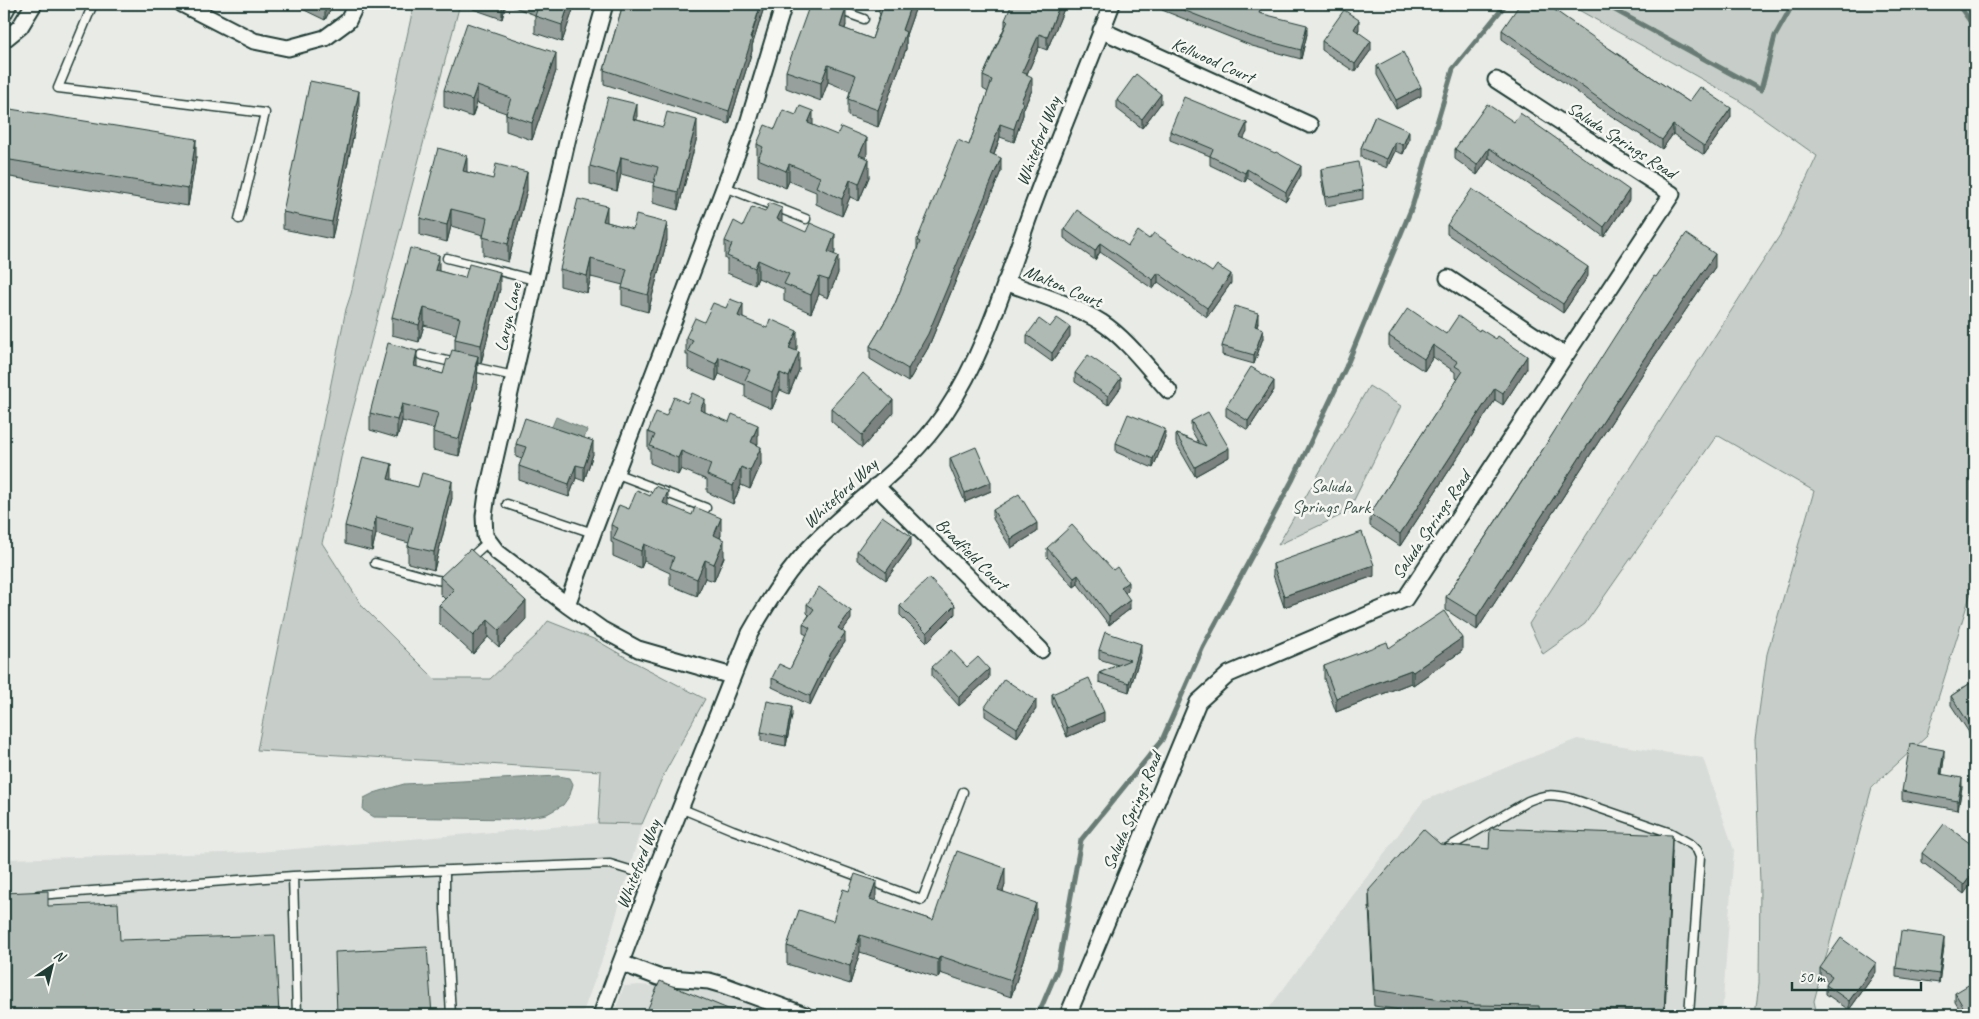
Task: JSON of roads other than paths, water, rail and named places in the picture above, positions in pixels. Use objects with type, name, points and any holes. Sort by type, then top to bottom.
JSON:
[{"type":"street","points":[[4,13],[9,4]]},
{"type":"street","points":[[4,40],[20,28],[34,4]]},
{"type":"street","points":[[182,4],[254,41],[288,48],[325,38],[348,21],[356,4]]},
{"type":"street","name":"Laryn Lane","points":[[489,541],[485,536],[484,516],[487,494],[569,133],[606,4]]},
{"type":"street","points":[[567,605],[746,130],[784,4]]},
{"type":"street","name":"Whiteford Way","points":[[601,1015],[653,877],[750,633],[768,601],[816,540],[914,450],[944,414],[960,388],[976,355],[1005,282],[1112,4]]},
{"type":"street","name":"Kellwood Court","points":[[1101,30],[1310,125]]},
{"type":"street","name":"Saluda Springs Road","points":[[1068,1015],[1198,702],[1229,674],[1405,599],[1564,355],[1672,194],[1496,80]]},
{"type":"street","points":[[1448,278],[1564,355]]},
{"type":"street","name":"Malton Court","points":[[1005,282],[1085,312],[1102,323],[1116,334],[1169,391]]},
{"type":"street","name":"Bradfield Court","points":[[876,486],[1041,650]]},
{"type":"street","points":[[489,541],[497,552],[601,629],[638,649],[732,676]]},
{"type":"street","points":[[620,963],[658,977],[723,985],[805,1015]]},
{"type":"lane","points":[[94,4],[58,88],[265,113],[239,219]]},
{"type":"lane","points":[[822,4],[864,19]]},
{"type":"lane","points":[[725,187],[806,219]]},
{"type":"lane","points":[[448,258],[535,280]]},
{"type":"lane","points":[[421,355],[514,376]]},
{"type":"lane","points":[[615,474],[706,508]]},
{"type":"lane","points":[[506,504],[593,533]]},
{"type":"lane","points":[[460,568],[489,541]]},
{"type":"lane","points":[[375,563],[437,580],[445,581],[453,574]]},
{"type":"lane","points":[[680,808],[733,830],[922,900],[963,792]]},
{"type":"lane","points":[[1439,852],[1528,801],[1542,795],[1570,798],[1671,833],[1684,840],[1697,850],[1700,857],[1689,1015]]},
{"type":"lane","points":[[33,895],[293,876],[610,864],[653,877]]},
{"type":"lane","points":[[445,870],[445,908],[452,1015]]},
{"type":"lane","points":[[293,876],[297,1015]]},
{"type":"waterway","points":[[1038,1015],[1058,968],[1081,840],[1162,740],[1203,647],[1293,479],[1346,367],[1412,207],[1453,69],[1506,4]]},
{"type":"waterway","points":[[1604,4],[1761,90],[1775,36],[1793,4]]},
{"type":"waterway","points":[[1958,4],[1975,28]]},
{"type":"park label","name":"Saluda Springs Park","points":[[1331,496]]}]
